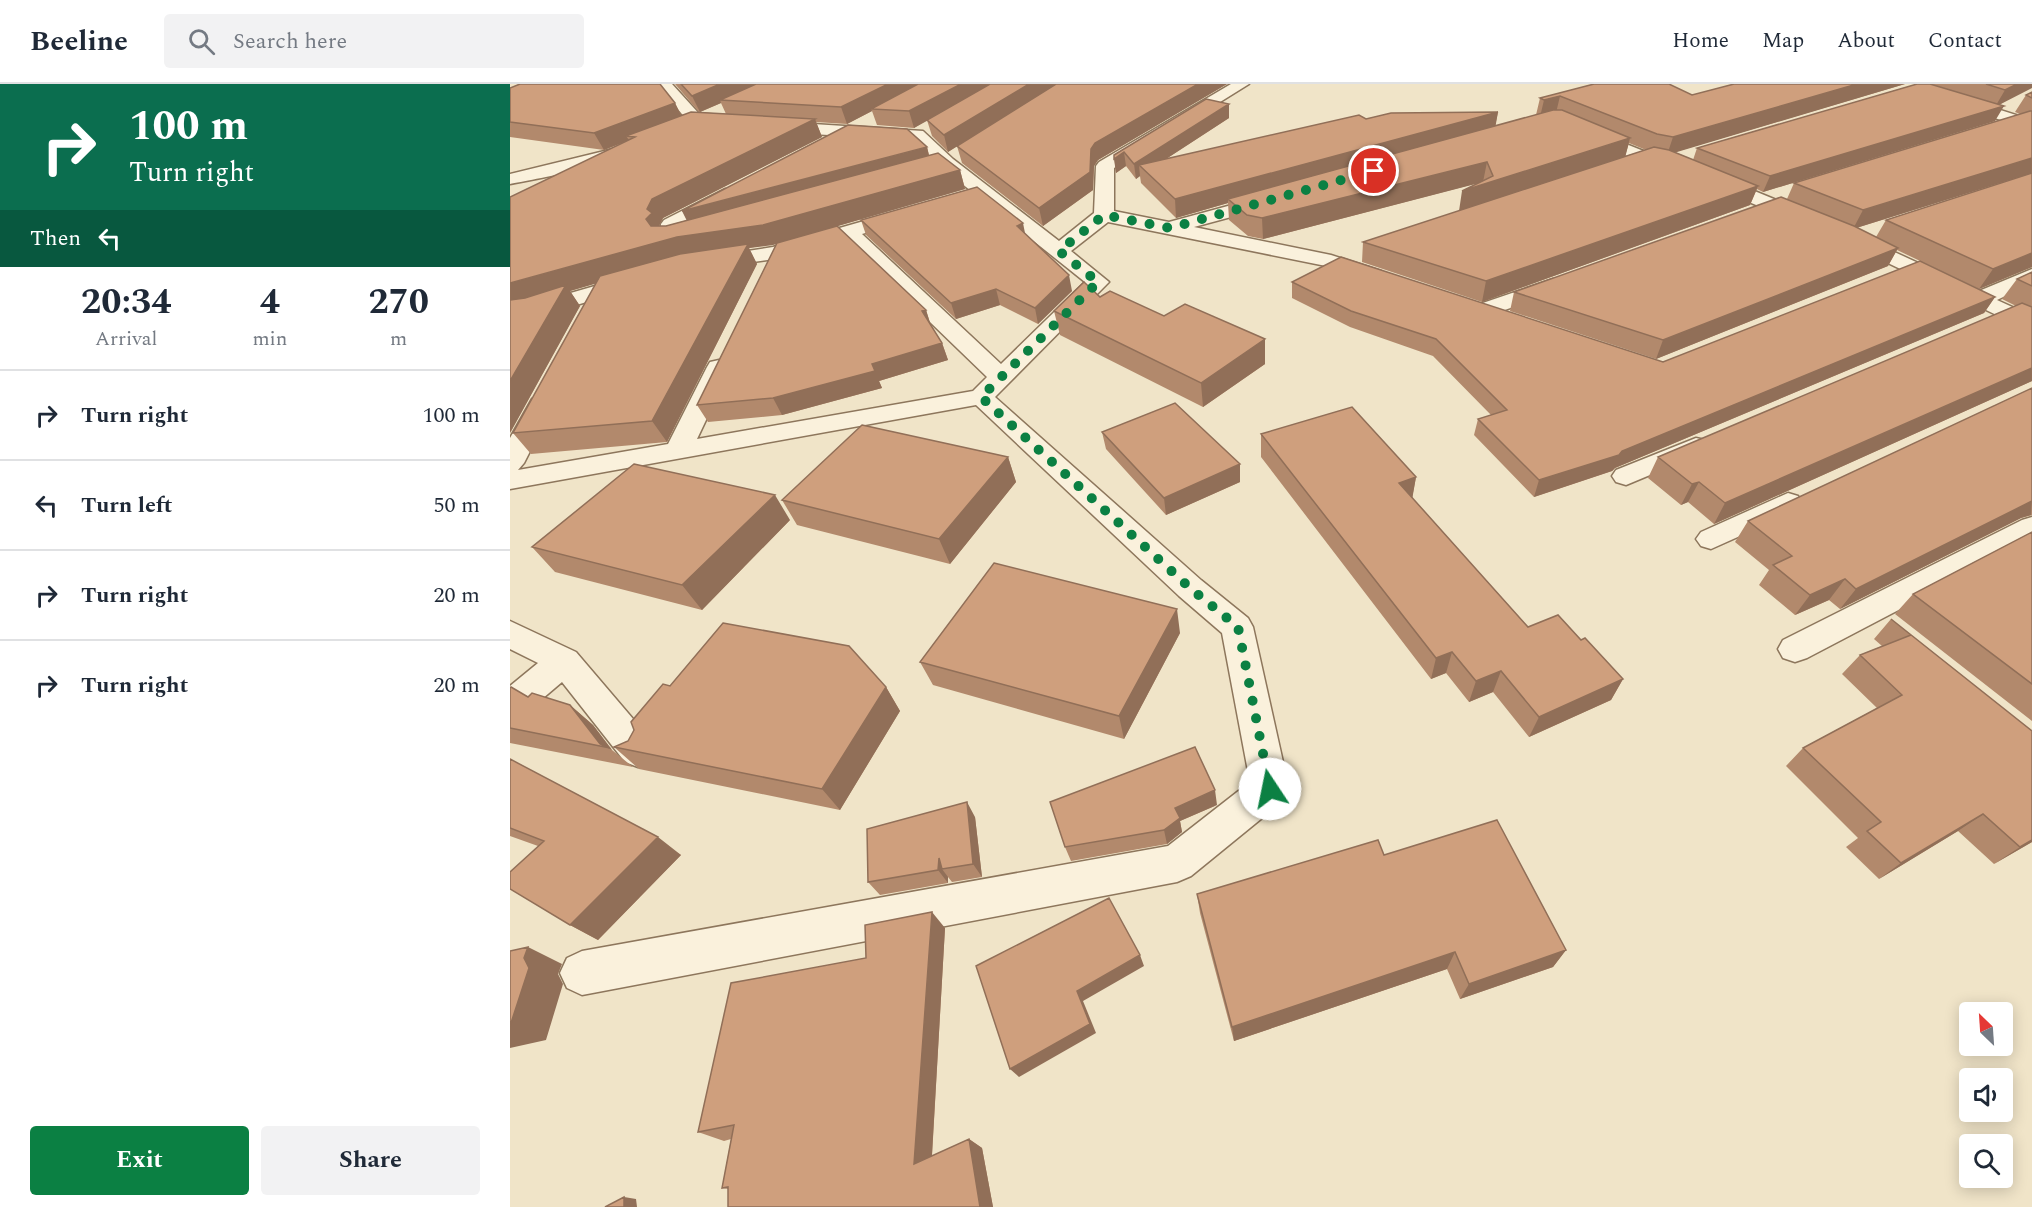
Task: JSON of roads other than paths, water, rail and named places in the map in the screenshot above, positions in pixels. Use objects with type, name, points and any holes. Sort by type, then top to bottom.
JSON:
[{"type":"street","points":[[510,480],[678,450],[991,387],[1098,282],[947,163],[922,132],[843,132],[697,122],[664,84]]},
{"type":"street","points":[[1104,215],[1104,166],[1242,84]]},
{"type":"street","points":[[1936,95],[1997,114],[2022,117]]},
{"type":"street","points":[[677,130],[728,108]]},
{"type":"street","points":[[1986,132],[2022,117]]},
{"type":"street","points":[[813,148],[870,119]]},
{"type":"street","points":[[1565,124],[1647,158],[1668,162],[1852,238],[2032,325]]},
{"type":"street","points":[[510,179],[608,157],[637,146]]},
{"type":"street","points":[[925,169],[947,163],[967,151]]},
{"type":"street","points":[[1668,162],[1691,156]]},
{"type":"street","points":[[1625,165],[1647,158]]},
{"type":"street","points":[[665,272],[671,224],[742,186]]},
{"type":"street","points":[[962,199],[985,192]]},
{"type":"street","points":[[1170,228],[1294,194]]},
{"type":"street","points":[[510,314],[531,312],[688,265],[770,263],[847,231],[927,209]]},
{"type":"street","points":[[1059,251],[1104,215],[1331,261],[1396,282]]},
{"type":"street","points":[[582,973],[1177,863],[1270,789],[1238,627],[1190,588],[991,387],[847,231]]},
{"type":"street","points":[[1852,238],[1874,231]]},
{"type":"street","points":[[669,239],[691,233]]},
{"type":"street","points":[[1331,261],[1365,250]]},
{"type":"street","points":[[1889,275],[1911,266]]},
{"type":"street","points":[[1980,299],[2032,275]]},
{"type":"street","points":[[1482,311],[1571,278]]},
{"type":"street","points":[[587,320],[603,289]]},
{"type":"street","points":[[1460,304],[1515,322]]},
{"type":"street","points":[[1974,327],[2007,313]]},
{"type":"street","points":[[678,450],[729,346]]},
{"type":"street","points":[[510,462],[554,381]]},
{"type":"street","points":[[1626,476],[1713,439]]},
{"type":"street","points":[[1711,539],[1807,494]]},
{"type":"street","points":[[1795,649],[2032,527]]},
{"type":"street","points":[[1866,612],[1894,634]]},
{"type":"street","points":[[510,634],[564,662],[638,751]]},
{"type":"street","points":[[510,706],[564,662]]}]
